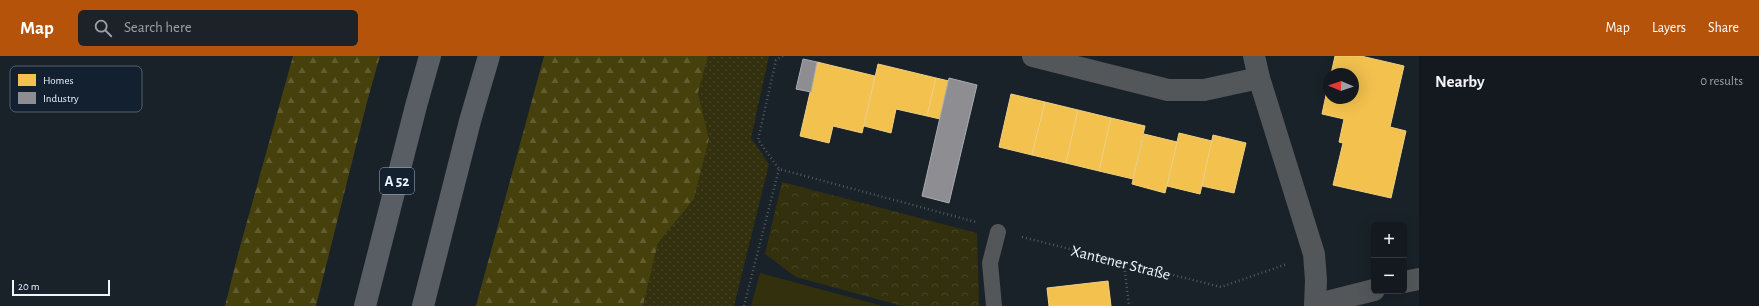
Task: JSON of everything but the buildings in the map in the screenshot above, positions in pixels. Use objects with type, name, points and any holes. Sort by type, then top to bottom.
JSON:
[{"type":"highway","name":"A 52","points":[[365,306],[430,56]]},
{"type":"highway","points":[[423,306],[470,121],[489,56]]},
{"type":"street","points":[[1033,56],[1168,90],[1204,90],[1259,78]]},
{"type":"street","points":[[1254,56],[1259,78],[1314,254],[1316,280],[1315,306],[1371,291]]},
{"type":"street","points":[[1407,281],[1419,279]]},
{"type":"lane","points":[[994,306],[990,264],[998,232]]},
{"type":"path","points":[[744,306],[779,169],[758,140],[776,60],[783,56]]},
{"type":"path","name":"Xantener Straße","points":[[779,169],[979,223],[998,232],[1221,287],[1314,254]]},
{"type":"path","points":[[1124,263],[1129,306]]},
{"type":"green space","points":[[293,56],[380,56],[316,306],[225,306],[238,254]]},
{"type":"green space","points":[[544,56],[708,56],[698,93],[709,139],[694,199],[658,243],[643,306],[476,306]]},
{"type":"green space","points":[[708,56],[769,56],[751,138],[769,164],[734,306],[643,306],[658,243],[694,199],[709,139],[698,93]]},
{"type":"green space","points":[[782,182],[977,233],[979,306],[902,306],[796,277],[765,254]]},
{"type":"green space","points":[[760,273],[883,306],[751,306]]}]
